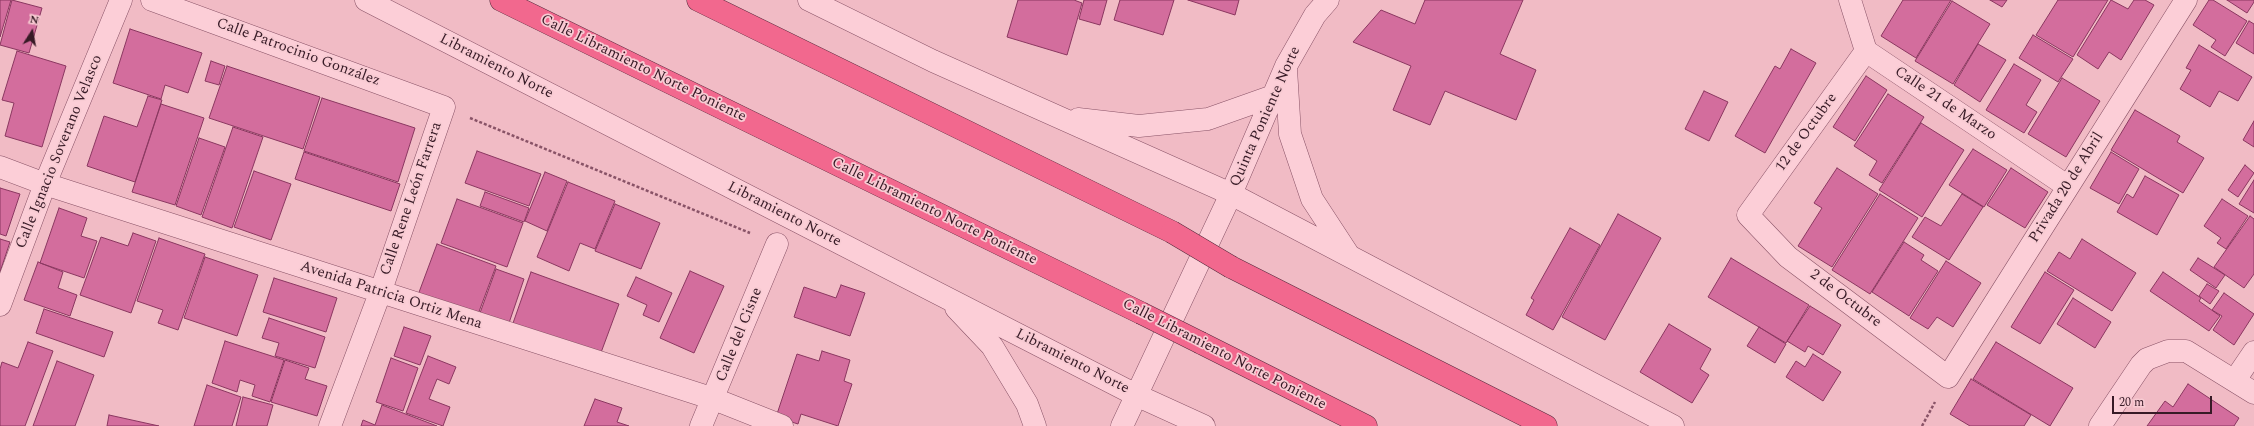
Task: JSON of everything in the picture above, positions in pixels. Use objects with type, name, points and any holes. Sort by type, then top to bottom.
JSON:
[{"type":"highway","name":"Calle Libramiento Norte Poniente","points":[[501,0],[1141,313],[1366,426]]},
{"type":"highway","points":[[698,0],[1172,232],[1231,267],[1546,426]]},
{"type":"street","name":"Calle Ignacio Soverano Velasco","points":[[0,305],[45,184],[121,0]]},
{"type":"street","name":"Calle Patrocinio González","points":[[152,0],[444,107]]},
{"type":"street","name":"Libramiento Norte","points":[[366,0],[1136,395],[1204,426]]},
{"type":"street","points":[[809,0],[933,62],[1231,194],[1673,426]]},
{"type":"street","name":"Quinta Poniente Norte","points":[[1122,426],[1231,194],[1286,66],[1315,15],[1328,0]]},
{"type":"street","points":[[1850,0],[1866,51]]},
{"type":"street","name":"Privada 20 de Abril","points":[[1948,377],[2067,186],[2186,0]]},
{"type":"street","name":"Calle 21 de Marzo","points":[[1866,51],[2067,186]]},
{"type":"street","name":"12 de Octubre","points":[[1748,215],[1866,51]]},
{"type":"street","points":[[1286,66],[1290,134],[1312,199],[1350,257]]},
{"type":"street","points":[[1058,117],[1139,126],[1208,119],[1272,96]]},
{"type":"street","name":"Calle Rene León Farrera","points":[[330,426],[380,293],[444,107]]},
{"type":"street","name":"Avenida Patricia Ortiz Mena","points":[[0,167],[45,184],[380,293],[714,399],[782,426]]},
{"type":"street","name":"2 de Octubre","points":[[1748,215],[1788,257],[1948,377]]},
{"type":"street","name":"Calle del Cisne","points":[[701,426],[714,399],[777,244]]},
{"type":"street","points":[[946,297],[992,346],[1027,404],[1035,426]]},
{"type":"street","points":[[2100,426],[2141,365],[2156,354],[2176,349],[2186,351],[2254,393]]},
{"type":"street","points":[[2235,380],[2254,352]]},
{"type":"path","points":[[444,107],[777,244]]},
{"type":"building","points":[[0,0],[11,0],[0,37]]},
{"type":"building","points":[[12,0],[42,8],[29,53],[0,45]]},
{"type":"building","points":[[1018,0],[1074,0],[1082,3],[1067,55],[1007,37]]},
{"type":"building","points":[[1084,0],[1107,0],[1100,25],[1079,19]]},
{"type":"building","points":[[1120,0],[1174,0],[1163,35],[1114,20]]},
{"type":"building","points":[[1188,0],[1239,0],[1235,15]]},
{"type":"building","points":[[1425,0],[1523,0],[1500,54],[1536,70],[1516,120],[1445,91],[1430,125],[1393,110],[1411,66],[1353,42],[1381,10],[1415,24]]},
{"type":"building","points":[[1903,0],[1951,0],[1916,58],[1881,36]]},
{"type":"building","points":[[1990,0],[2007,0],[2002,7]]},
{"type":"building","points":[[2058,0],[2108,0],[2073,57],[2036,35]]},
{"type":"building","points":[[2111,0],[2128,9],[2134,0],[2145,0],[2154,5],[2121,60],[2109,52],[2098,69],[2077,55]]},
{"type":"building","points":[[2209,0],[2213,0],[2247,21],[2225,56],[2211,47],[2216,40],[2193,25]]},
{"type":"building","points":[[2227,0],[2254,0],[2254,2],[2247,13]]},
{"type":"building","points":[[1952,1],[1990,24],[1953,84],[1915,61]]},
{"type":"building","points":[[2249,21],[2254,24],[2254,54],[2236,43]]},
{"type":"building","points":[[130,29],[202,53],[188,93],[165,85],[161,99],[113,83]]},
{"type":"building","points":[[2033,35],[2073,59],[2058,82],[2019,58]]},
{"type":"building","points":[[1978,44],[2006,60],[1980,102],[1954,85]]},
{"type":"building","points":[[2199,45],[2252,77],[2238,101],[2219,91],[2210,107],[2180,89],[2191,70],[2186,68]]},
{"type":"building","points":[[1791,49],[1816,63],[1765,153],[1735,136],[1775,66],[1780,69]]},
{"type":"building","points":[[17,51],[66,66],[42,147],[5,136],[14,103],[2,100]]},
{"type":"building","points":[[211,61],[225,66],[219,85],[205,81]]},
{"type":"building","points":[[2014,64],[2041,80],[2026,105],[2037,112],[2024,133],[1986,110]]},
{"type":"building","points":[[227,66],[320,97],[303,149],[209,118]]},
{"type":"building","points":[[1866,76],[1887,90],[1855,141],[1833,127]]},
{"type":"building","points":[[2062,78],[2100,101],[2066,157],[2028,134]]},
{"type":"building","points":[[1704,91],[1728,102],[1709,141],[1685,129]]},
{"type":"building","points":[[1888,94],[1924,117],[1882,183],[1869,175],[1877,161],[1854,146]]},
{"type":"building","points":[[148,96],[162,100],[135,182],[87,166],[104,116],[137,127]]},
{"type":"building","points":[[322,98],[415,128],[398,182],[304,151]]},
{"type":"building","points":[[161,104],[204,118],[175,205],[132,192]]},
{"type":"building","points":[[2135,110],[2180,136],[2177,142],[2204,158],[2183,193],[2111,150]]},
{"type":"building","points":[[2254,121],[2254,147],[2243,140]]},
{"type":"building","points":[[1921,123],[1964,150],[1922,217],[1879,190]]},
{"type":"building","points":[[233,127],[263,137],[232,228],[202,217]]},
{"type":"building","points":[[199,138],[225,147],[201,215],[176,206]]},
{"type":"building","points":[[1973,149],[2007,170],[1984,207],[1949,185]]},
{"type":"building","points":[[477,151],[541,174],[529,206],[465,183]]},
{"type":"building","points":[[304,152],[400,184],[391,211],[295,179]]},
{"type":"building","points":[[2111,152],[2139,169],[2119,204],[2090,188]]},
{"type":"building","points":[[2245,165],[2254,173],[2238,197],[2228,190]]},
{"type":"building","points":[[1837,168],[1878,194],[1832,267],[1798,246],[1822,208],[1814,203]]},
{"type":"building","points":[[2011,168],[2048,192],[2025,228],[1987,205]]},
{"type":"building","points":[[254,171],[291,184],[271,240],[234,227]]},
{"type":"building","points":[[545,172],[567,181],[547,231],[525,221]]},
{"type":"building","points":[[2145,176],[2179,195],[2157,235],[2117,212],[2127,194],[2133,198]]},
{"type":"building","points":[[2254,180],[2254,213],[2239,204]]},
{"type":"building","points":[[568,182],[615,201],[595,249],[580,243],[569,271],[537,257]]},
{"type":"building","points":[[0,188],[20,194],[6,236],[0,234]]},
{"type":"building","points":[[485,192],[529,208],[524,222],[480,206]]},
{"type":"building","points":[[1880,194],[1918,218],[1870,294],[1832,270]]},
{"type":"building","points":[[1962,194],[1983,207],[1949,260],[1912,237],[1925,217],[1941,226]]},
{"type":"building","points":[[457,199],[523,223],[507,267],[441,243]]},
{"type":"building","points":[[2222,199],[2248,216],[2226,249],[2217,243],[2221,238],[2204,226]]},
{"type":"building","points":[[615,204],[660,223],[641,269],[595,251]]},
{"type":"building","points":[[59,208],[87,218],[81,236],[97,241],[84,278],[40,263]]},
{"type":"building","points":[[1618,214],[1661,238],[1605,340],[1562,317]]},
{"type":"building","points":[[2250,216],[2254,219],[2254,274],[2244,288],[2214,267]]},
{"type":"building","points":[[1570,228],[1600,245],[1553,330],[1526,315],[1534,300],[1531,298]]},
{"type":"building","points":[[133,233],[156,241],[131,313],[80,295],[101,237],[128,246]]},
{"type":"building","points":[[159,238],[205,254],[178,330],[158,323],[163,310],[137,301]]},
{"type":"building","points":[[0,239],[10,242],[0,272]]},
{"type":"building","points":[[2082,239],[2136,273],[2112,311],[2047,271],[2059,252],[2070,259]]},
{"type":"building","points":[[1904,242],[1924,255],[1921,260],[1938,271],[1909,316],[1872,292]]},
{"type":"building","points":[[437,244],[496,266],[477,317],[418,295]]},
{"type":"building","points":[[205,257],[258,275],[237,336],[184,318]]},
{"type":"building","points":[[1731,258],[1809,305],[1786,343],[1708,297]]},
{"type":"building","points":[[2198,258],[2225,275],[2216,288],[2190,270]]},
{"type":"building","points":[[1946,261],[1981,283],[1953,327],[1937,317],[1928,329],[1910,318]]},
{"type":"building","points":[[38,262],[63,272],[58,288],[77,295],[70,316],[24,300]]},
{"type":"building","points":[[496,269],[524,279],[509,323],[480,313]]},
{"type":"building","points":[[690,271],[724,286],[694,353],[660,338]]},
{"type":"building","points":[[531,272],[619,304],[599,358],[512,326]]},
{"type":"building","points":[[2045,272],[2074,290],[2040,344],[2011,327]]},
{"type":"building","points":[[2163,272],[2201,298],[2199,301],[2220,316],[2209,331],[2150,291]]},
{"type":"building","points":[[636,277],[672,293],[659,322],[643,315],[647,305],[627,296]]},
{"type":"building","points":[[274,278],[337,298],[326,332],[263,312]]},
{"type":"building","points":[[2207,284],[2219,291],[2210,304],[2199,296]]},
{"type":"building","points":[[841,285],[865,293],[850,336],[794,317],[804,287],[836,298]]},
{"type":"building","points":[[2224,293],[2254,314],[2234,345],[2213,330],[2222,316],[2212,310]]},
{"type":"building","points":[[2073,298],[2111,322],[2095,348],[2057,324]]},
{"type":"building","points":[[1810,306],[1841,325],[1823,355],[1808,346],[1805,352],[1787,341]]},
{"type":"building","points":[[44,309],[113,332],[104,357],[36,333]]},
{"type":"building","points":[[269,318],[325,337],[315,368],[275,356],[279,343],[262,338]]},
{"type":"building","points":[[1669,324],[1711,349],[1700,369],[1709,375],[1692,403],[1640,372]]},
{"type":"building","points":[[404,327],[431,336],[420,365],[394,356]]},
{"type":"building","points":[[1759,327],[1786,344],[1775,363],[1747,346]]},
{"type":"building","points":[[225,341],[284,360],[270,402],[252,396],[255,385],[240,380],[237,392],[212,383]]},
{"type":"building","points":[[28,342],[53,351],[25,426],[0,426],[0,369],[2,362],[18,368]]},
{"type":"building","points":[[1996,342],[2073,388],[2050,426],[1973,379]]},
{"type":"building","points":[[822,351],[850,360],[844,381],[852,384],[838,426],[801,414],[798,424],[776,417],[797,354],[819,361]]},
{"type":"building","points":[[1813,354],[1841,372],[1823,401],[1786,377],[1796,361],[1805,367]]},
{"type":"building","points":[[428,356],[456,367],[449,384],[437,379],[429,399],[450,407],[443,426],[406,413]]},
{"type":"building","points":[[391,358],[418,368],[403,411],[376,402]]},
{"type":"building","points":[[285,360],[309,368],[305,379],[327,386],[317,416],[271,402]]},
{"type":"building","points":[[57,361],[94,375],[75,426],[33,426]]},
{"type":"building","points":[[1971,379],[2031,415],[2024,426],[1970,426],[1950,414]]},
{"type":"building","points":[[2188,384],[2239,418],[2234,426],[2147,426],[2165,401],[2173,407]]},
{"type":"building","points":[[207,385],[241,397],[232,426],[194,426]]},
{"type":"building","points":[[243,397],[273,405],[267,426],[236,426]]},
{"type":"building","points":[[595,399],[622,408],[617,422],[629,426],[584,426]]},
{"type":"building","points":[[382,405],[437,426],[361,426],[363,420],[375,425]]},
{"type":"building","points":[[109,415],[159,426],[107,426]]}]
